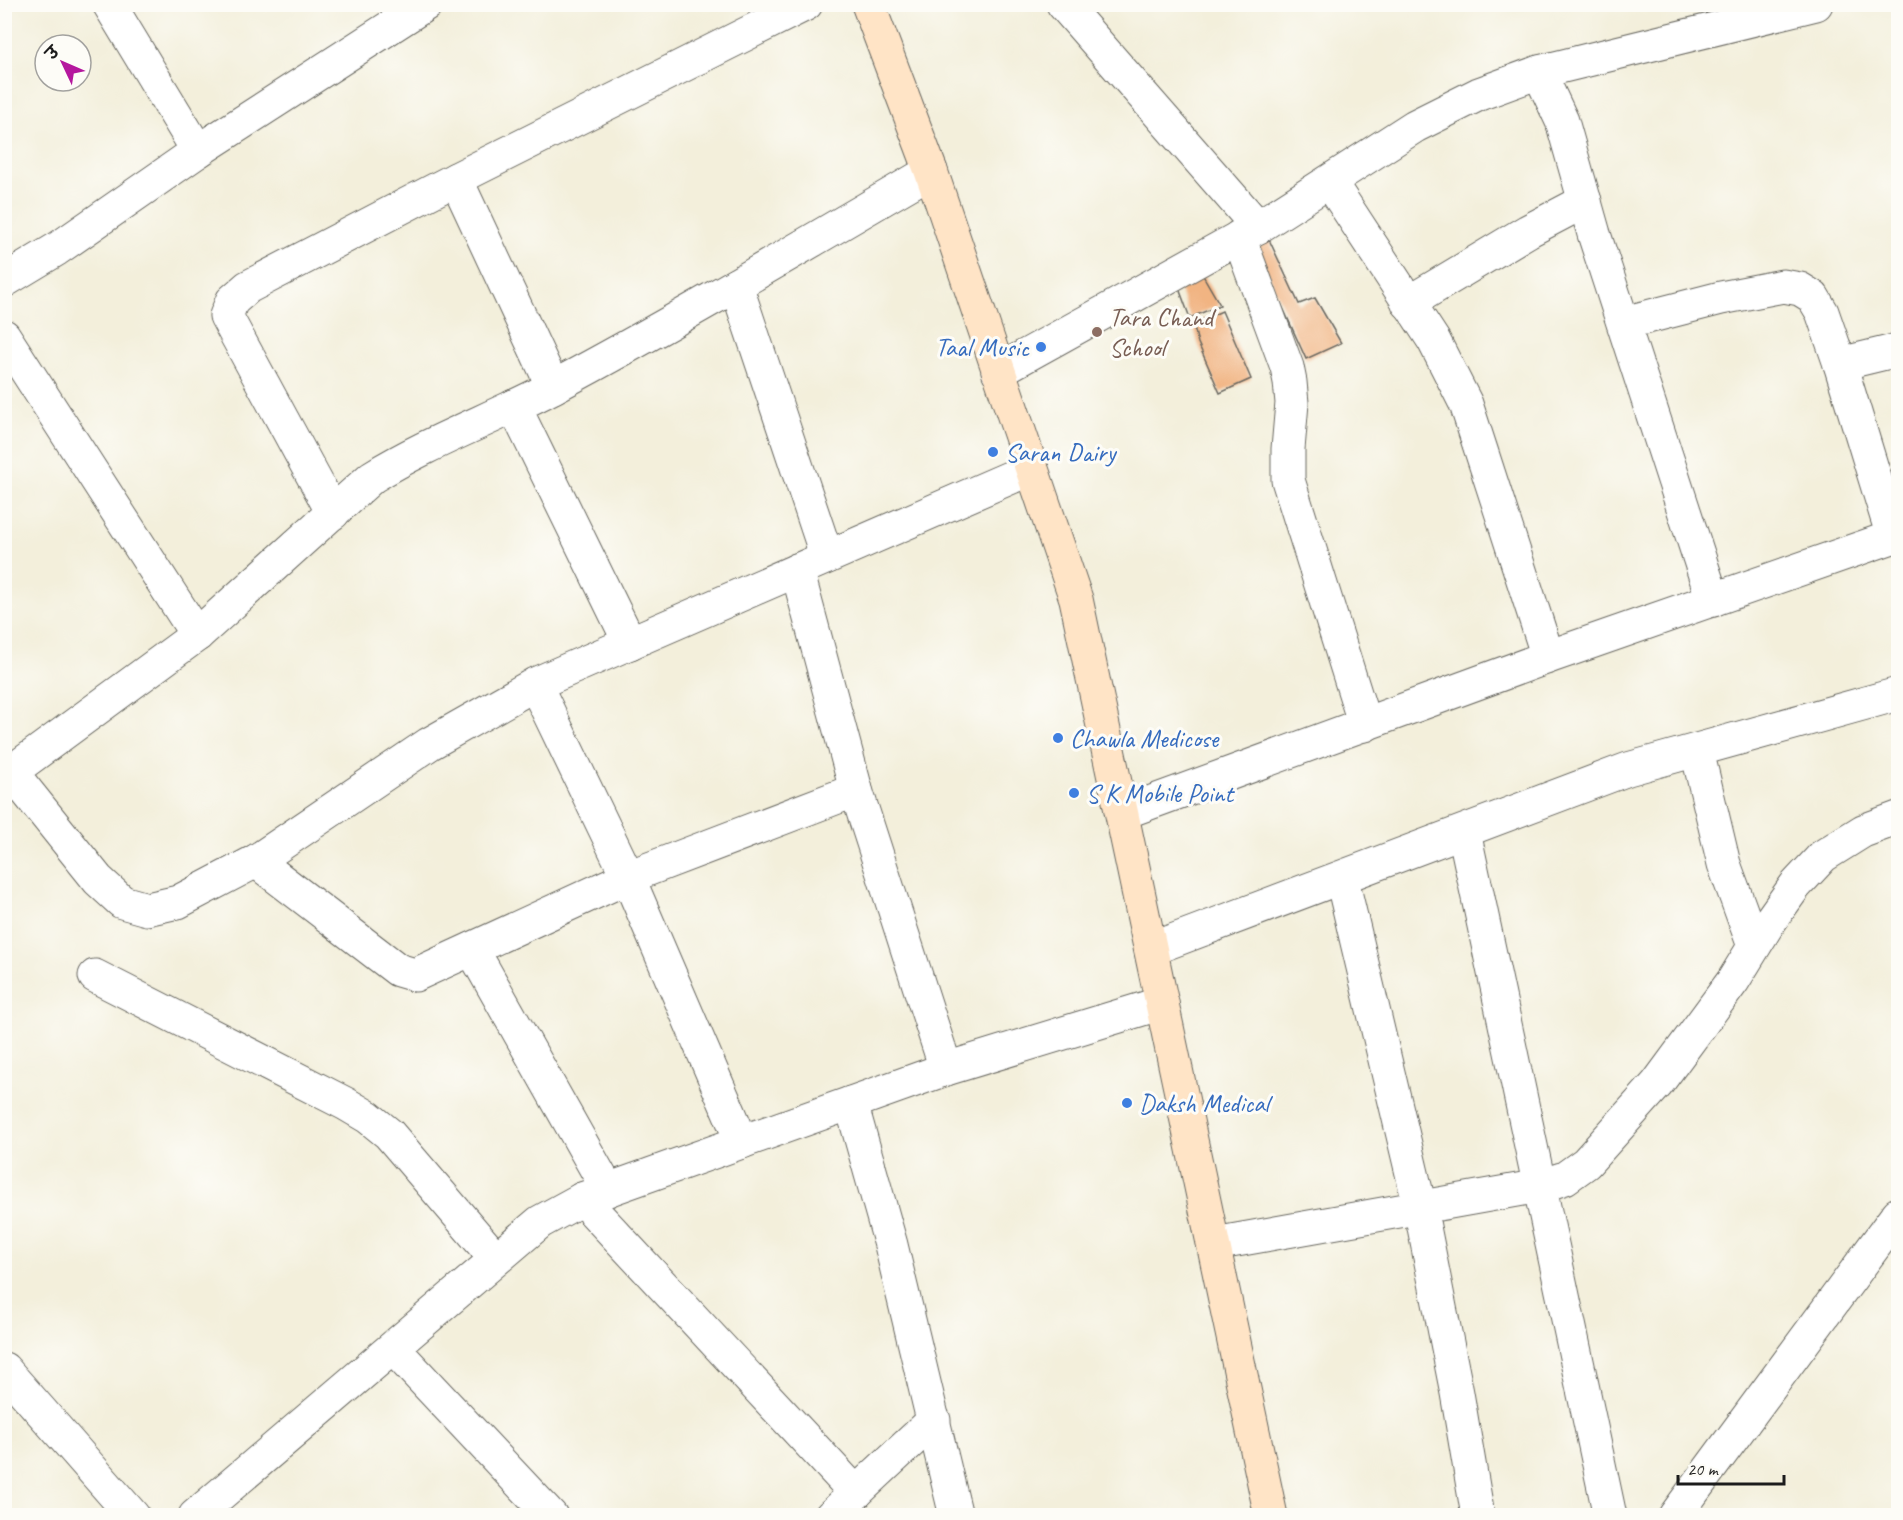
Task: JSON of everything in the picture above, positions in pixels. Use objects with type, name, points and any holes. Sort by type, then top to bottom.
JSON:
[{"type":"main road","points":[[868,4],[931,171],[1030,469],[1076,599],[1270,1515]]},
{"type":"street","points":[[109,4],[198,151]]},
{"type":"street","points":[[4,281],[57,249],[198,151],[426,4]]},
{"type":"street","points":[[333,513],[226,316],[232,301],[248,287],[456,179],[806,4]]},
{"type":"street","points":[[1063,4],[1248,232],[1287,367],[1292,404],[1288,480],[1365,725]]},
{"type":"street","points":[[998,371],[1248,232],[1415,126],[1479,94],[1539,72],[1816,4]]},
{"type":"street","points":[[1539,72],[1562,121],[1585,201],[1713,600]]},
{"type":"street","points":[[931,171],[664,327],[553,387],[405,457],[372,477],[197,635],[8,775],[98,880],[122,902],[147,909],[178,902],[256,861],[429,744],[535,684],[1030,469]]},
{"type":"street","points":[[456,179],[553,387]]},
{"type":"street","points":[[1330,182],[1434,341],[1466,404],[1548,657]]},
{"type":"street","points":[[1408,303],[1528,231],[1585,201]]},
{"type":"street","points":[[736,285],[827,557]]},
{"type":"street","points":[[1122,813],[1548,657],[1896,536],[1822,312],[1813,297],[1800,289],[1783,286],[1722,298],[1624,323]]},
{"type":"street","points":[[4,336],[197,635]]},
{"type":"street","points":[[1840,364],[1899,350]]},
{"type":"street","points":[[514,406],[630,643]]},
{"type":"street","points":[[797,570],[856,790],[946,1069]]},
{"type":"street","points":[[535,684],[627,877],[742,1142]]},
{"type":"street","points":[[1151,949],[1342,879],[1628,769],[1899,694]]},
{"type":"street","points":[[1697,751],[1724,864],[1754,946]]},
{"type":"street","points":[[256,861],[398,970],[415,975],[627,877],[856,790]]},
{"type":"street","points":[[1214,1244],[1540,1186],[1565,1178],[1586,1163],[1658,1084],[1733,981],[1795,886],[1823,856],[1863,831],[1899,818]]},
{"type":"street","points":[[1464,832],[1610,1515]]},
{"type":"street","points":[[1342,879],[1420,1207],[1457,1393],[1478,1515]]},
{"type":"street","points":[[472,949],[595,1195],[856,1493]]},
{"type":"street","points":[[95,976],[346,1104],[368,1118],[389,1134],[496,1259]]},
{"type":"street","points":[[199,1514],[540,1222],[595,1195],[946,1069],[1162,1003]]},
{"type":"street","points":[[851,1103],[891,1245],[956,1515]]},
{"type":"street","points":[[1675,1515],[1899,1214]]},
{"type":"street","points":[[393,1348],[551,1515]]},
{"type":"street","points":[[4,1369],[133,1515]]},
{"type":"street","points":[[831,1515],[934,1420]]},
{"type":"building","points":[[1266,233],[1299,304],[1315,298],[1341,343],[1306,359],[1252,239]]},
{"type":"building","points":[[1201,272],[1220,305],[1190,318],[1177,283]]},
{"type":"building","points":[[1222,311],[1251,379],[1220,393],[1198,343],[1193,324]]},
{"type":"place","name":"Tara Chand School","points":[[1097,332]]},
{"type":"place","name":"Taal Music","points":[[1041,347]]},
{"type":"place","name":"Saran Dairy","points":[[993,452]]},
{"type":"place","name":"Chawla Medicose","points":[[1058,738]]},
{"type":"place","name":"S K Mobile Point","points":[[1074,793]]},
{"type":"place","name":"Daksh Medical","points":[[1127,1103]]}]
